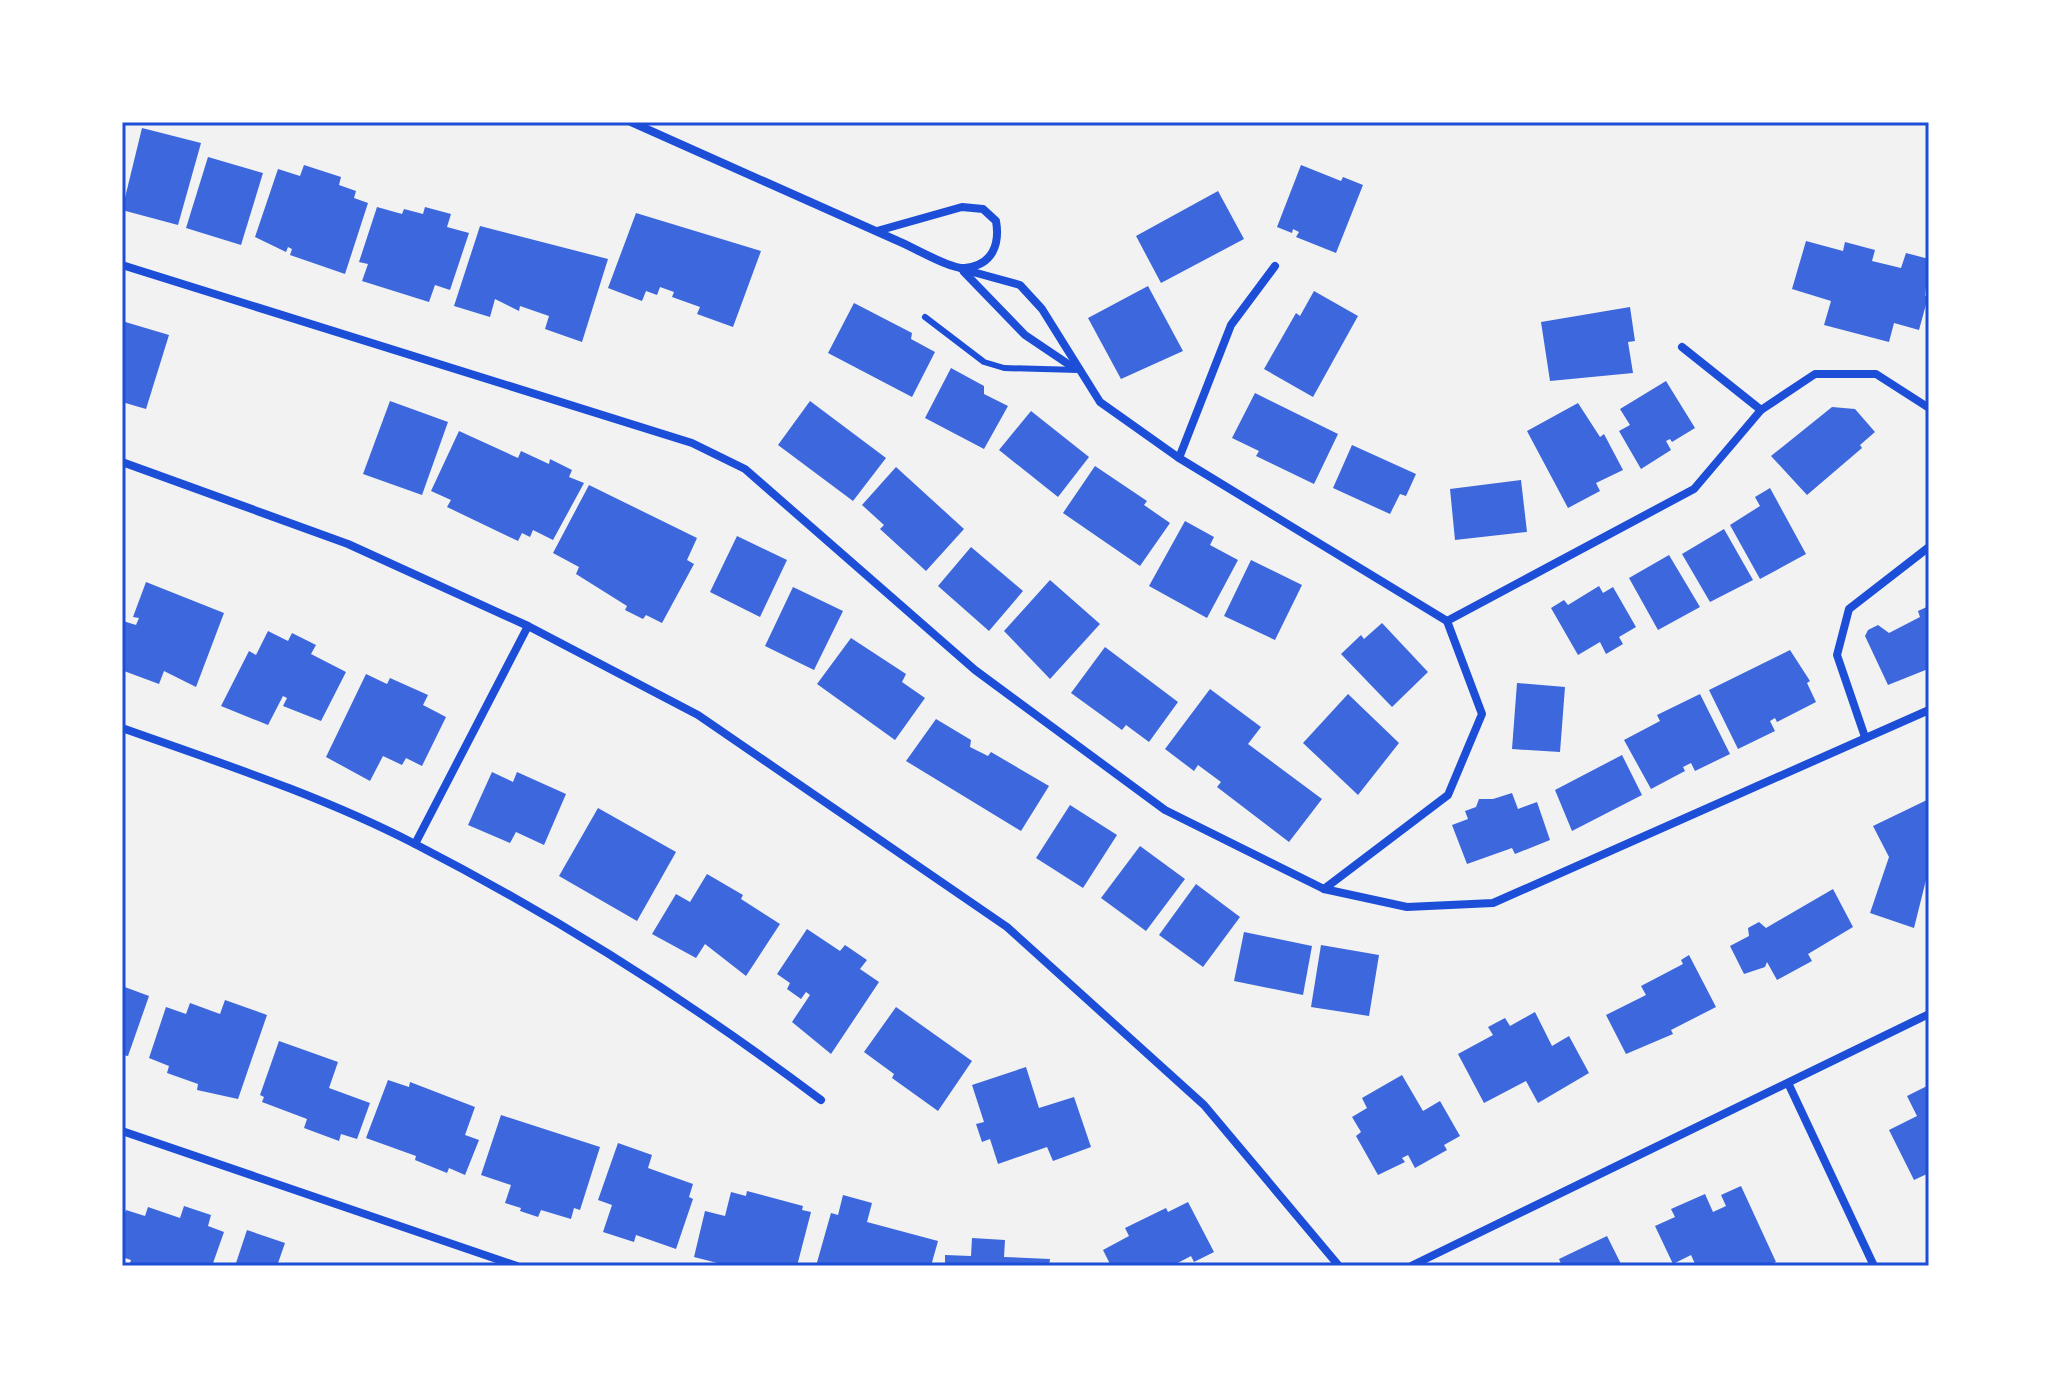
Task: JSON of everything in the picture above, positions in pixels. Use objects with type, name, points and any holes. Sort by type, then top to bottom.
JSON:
[{"type":"street","points":[[631,122],[962,269],[1020,285],[1042,309],[1100,402],[1179,458],[1447,621],[1482,714],[1448,795],[1324,889]]},
{"type":"street","points":[[877,231],[962,207],[983,209],[996,221],[999,239],[994,254],[978,265],[962,269]]},
{"type":"street","points":[[122,265],[692,443],[745,469],[975,670],[1165,810],[1324,889],[1407,907],[1493,903],[1929,710]]},
{"type":"street","points":[[1179,458],[1231,325],[1275,266]]},
{"type":"street","points":[[962,269],[1025,335],[1078,370]]},
{"type":"street","points":[[1682,347],[1761,410]]},
{"type":"street","points":[[1447,621],[1694,489],[1761,410],[1815,374],[1876,374],[1929,408]]},
{"type":"street","points":[[122,462],[348,544],[528,626],[698,715],[1007,927],[1204,1105],[1339,1266]]},
{"type":"street","points":[[1865,737],[1837,655],[1849,609],[1929,547]]},
{"type":"street","points":[[415,844],[528,626]]},
{"type":"street","points":[[122,728],[275,781],[415,844],[596,947],[744,1043],[821,1100]]},
{"type":"street","points":[[1411,1266],[1789,1085],[1929,1014]]},
{"type":"street","points":[[1789,1085],[1874,1266]]},
{"type":"street","points":[[122,1131],[517,1266]]},
{"type":"lane","points":[[925,317],[984,362],[1004,368],[1078,370]]},
{"type":"building","points":[[142,128],[201,143],[178,225],[122,210]]},
{"type":"building","points":[[208,157],[263,173],[241,245],[186,228]]},
{"type":"building","points":[[304,165],[341,177],[339,185],[356,191],[354,198],[368,203],[345,274],[290,255],[292,249],[288,247],[286,252],[255,237],[278,169],[300,176]]},
{"type":"building","points":[[1301,165],[1341,181],[1343,177],[1363,185],[1336,253],[1296,237],[1299,232],[1293,229],[1292,233],[1277,227]]},
{"type":"building","points":[[1218,191],[1244,239],[1161,283],[1136,236]]},
{"type":"building","points":[[377,207],[402,214],[404,209],[423,214],[425,207],[451,214],[447,227],[469,233],[450,290],[435,285],[429,302],[362,281],[368,264],[359,262]]},
{"type":"building","points":[[636,213],[761,251],[733,327],[697,314],[700,307],[672,297],[674,292],[660,287],[657,295],[646,291],[642,301],[608,288]]},
{"type":"building","points":[[480,226],[608,259],[582,342],[545,329],[549,316],[520,306],[519,311],[495,299],[490,317],[454,306]]},
{"type":"building","points":[[1806,241],[1843,251],[1845,242],[1875,250],[1872,261],[1901,268],[1906,253],[1929,259],[1925,296],[1928,297],[1919,330],[1894,323],[1889,342],[1824,325],[1831,301],[1792,289]]},
{"type":"building","points":[[1148,286],[1183,351],[1121,379],[1088,318]]},
{"type":"building","points":[[1314,291],[1358,316],[1313,397],[1264,369],[1296,313],[1300,316]]},
{"type":"building","points":[[854,303],[912,333],[911,339],[935,352],[912,397],[828,353]]},
{"type":"building","points":[[1630,307],[1635,341],[1628,342],[1633,373],[1550,381],[1541,322]]},
{"type":"building","points":[[122,321],[169,335],[146,409],[122,402]]},
{"type":"building","points":[[951,368],[984,386],[984,394],[1008,406],[984,449],[925,418]]},
{"type":"building","points":[[1666,381],[1695,428],[1672,442],[1670,439],[1666,441],[1671,450],[1641,469],[1619,431],[1630,425],[1620,409]]},
{"type":"building","points":[[1255,393],[1338,434],[1314,484],[1256,456],[1259,451],[1232,438]]},
{"type":"building","points":[[390,401],[448,422],[422,495],[363,474]]},
{"type":"building","points":[[810,401],[886,458],[853,501],[778,445]]},
{"type":"building","points":[[1578,403],[1600,437],[1604,434],[1623,470],[1596,483],[1600,491],[1568,508],[1527,431]]},
{"type":"building","points":[[1832,407],[1855,409],[1875,432],[1860,445],[1862,448],[1807,495],[1771,456]]},
{"type":"building","points":[[1031,411],[1089,457],[1058,497],[999,450]]},
{"type":"building","points":[[459,431],[518,458],[521,451],[549,464],[550,459],[572,470],[569,477],[584,483],[553,540],[533,530],[530,537],[522,533],[518,541],[447,507],[451,500],[431,491]]},
{"type":"building","points":[[1352,445],[1416,474],[1406,496],[1400,494],[1390,514],[1333,488]]},
{"type":"building","points":[[1095,466],[1147,501],[1144,505],[1170,523],[1140,566],[1063,513]]},
{"type":"building","points":[[896,467],[964,529],[926,571],[880,529],[884,525],[862,505]]},
{"type":"building","points":[[1521,480],[1527,532],[1455,540],[1450,489]]},
{"type":"building","points":[[589,485],[697,538],[687,560],[694,564],[662,623],[646,615],[643,619],[625,610],[627,606],[576,574],[579,567],[553,553]]},
{"type":"building","points":[[1770,488],[1806,554],[1760,579],[1730,525],[1760,506],[1755,497]]},
{"type":"building","points":[[1185,521],[1214,537],[1210,545],[1238,560],[1207,618],[1149,586]]},
{"type":"building","points":[[1724,529],[1753,580],[1710,602],[1682,554]]},
{"type":"building","points":[[737,536],[787,560],[760,617],[710,592]]},
{"type":"building","points":[[971,547],[1023,591],[989,631],[938,586]]},
{"type":"building","points":[[1669,555],[1700,607],[1658,630],[1629,578]]},
{"type":"building","points":[[1251,560],[1302,585],[1275,640],[1224,616]]},
{"type":"building","points":[[1050,580],[1100,624],[1050,679],[1004,631]]},
{"type":"building","points":[[146,582],[224,613],[196,687],[164,671],[159,684],[124,671],[122,623],[136,625],[139,618],[133,617]]},
{"type":"building","points":[[1599,586],[1603,593],[1613,587],[1636,627],[1619,637],[1623,644],[1606,654],[1600,642],[1578,655],[1551,608],[1564,600],[1568,605]]},
{"type":"building","points":[[793,587],[843,611],[814,670],[765,646]]},
{"type":"building","points":[[1929,606],[1928,669],[1888,685],[1865,636],[1868,630],[1878,625],[1889,633],[1920,617],[1918,611]]},
{"type":"building","points":[[1382,623],[1428,672],[1392,707],[1341,654],[1361,635],[1364,639]]},
{"type":"building","points":[[268,631],[288,641],[292,633],[316,645],[311,654],[346,672],[321,721],[283,706],[287,698],[283,696],[268,725],[221,706],[249,651],[256,655]]},
{"type":"building","points":[[851,638],[906,674],[902,682],[925,698],[895,740],[817,684]]},
{"type":"building","points":[[1105,647],[1178,702],[1149,742],[1126,725],[1122,730],[1071,693]]},
{"type":"building","points":[[1790,650],[1810,681],[1807,683],[1816,702],[1777,722],[1775,718],[1770,721],[1775,731],[1738,749],[1709,690]]},
{"type":"building","points":[[366,674],[387,684],[390,678],[428,695],[423,705],[446,717],[422,766],[406,758],[402,765],[383,756],[370,781],[326,757]]},
{"type":"building","points":[[1517,683],[1565,687],[1560,752],[1512,749]]},
{"type":"building","points":[[1210,689],[1261,727],[1248,744],[1322,799],[1289,842],[1217,787],[1221,782],[1198,765],[1194,771],[1165,749]]},
{"type":"building","points":[[1348,694],[1399,743],[1358,795],[1303,743]]},
{"type":"building","points":[[1700,694],[1730,754],[1695,771],[1691,763],[1683,767],[1685,771],[1651,789],[1624,740],[1660,721],[1657,715]]},
{"type":"building","points":[[936,719],[971,740],[970,747],[988,756],[991,752],[1049,786],[1021,831],[906,761]]},
{"type":"building","points":[[1622,755],[1642,795],[1572,831],[1555,790]]},
{"type":"building","points":[[492,772],[513,782],[517,772],[566,794],[544,845],[516,832],[510,843],[468,825]]},
{"type":"building","points":[[1512,793],[1518,809],[1537,802],[1550,840],[1515,854],[1512,848],[1467,864],[1452,825],[1468,819],[1465,811],[1476,807],[1479,799],[1493,799]]},
{"type":"building","points":[[1929,799],[1929,868],[1914,928],[1870,913],[1889,857],[1873,826]]},
{"type":"building","points":[[1070,805],[1117,835],[1083,888],[1036,858]]},
{"type":"building","points":[[598,808],[676,852],[637,921],[559,876]]},
{"type":"building","points":[[1140,846],[1185,879],[1146,931],[1101,898]]},
{"type":"building","points":[[707,874],[743,895],[741,899],[780,924],[746,976],[705,944],[696,958],[652,934],[676,894],[690,902]]},
{"type":"building","points":[[1196,884],[1240,917],[1203,967],[1159,935]]},
{"type":"building","points":[[1833,889],[1853,927],[1808,954],[1812,961],[1777,980],[1767,962],[1765,967],[1744,974],[1730,946],[1749,936],[1748,928],[1759,922],[1766,928]]},
{"type":"building","points":[[807,929],[840,951],[845,945],[867,960],[860,969],[879,982],[831,1054],[792,1022],[810,995],[806,992],[801,999],[787,989],[790,983],[777,974]]},
{"type":"building","points":[[1244,932],[1312,946],[1303,995],[1234,981]]},
{"type":"building","points":[[1321,945],[1379,955],[1369,1016],[1311,1007]]},
{"type":"building","points":[[1689,955],[1716,1007],[1671,1030],[1673,1034],[1626,1054],[1606,1015],[1646,995],[1641,986],[1683,964],[1681,960]]},
{"type":"building","points":[[122,986],[149,996],[128,1056],[122,1055]]},
{"type":"building","points":[[225,1000],[267,1015],[238,1099],[197,1090],[198,1084],[167,1073],[169,1066],[149,1058],[166,1007],[186,1014],[190,1003],[220,1014]]},
{"type":"building","points":[[896,1007],[972,1061],[938,1111],[892,1078],[894,1074],[864,1052]]},
{"type":"building","points":[[1535,1012],[1552,1046],[1569,1036],[1589,1073],[1538,1103],[1526,1081],[1484,1103],[1458,1054],[1493,1035],[1488,1027],[1505,1018],[1510,1026]]},
{"type":"building","points":[[279,1041],[338,1062],[329,1088],[370,1103],[357,1139],[341,1134],[339,1141],[304,1128],[307,1119],[262,1102],[264,1097],[260,1095]]},
{"type":"building","points":[[1026,1067],[1039,1108],[1074,1097],[1091,1147],[1053,1161],[1047,1147],[998,1164],[990,1139],[982,1142],[976,1124],[984,1122],[972,1085]]},
{"type":"building","points":[[1402,1075],[1423,1111],[1440,1101],[1460,1136],[1444,1145],[1447,1150],[1415,1168],[1408,1155],[1402,1158],[1405,1162],[1378,1175],[1356,1136],[1361,1132],[1352,1117],[1367,1108],[1362,1098]]},
{"type":"building","points":[[388,1080],[409,1087],[410,1082],[475,1107],[465,1135],[479,1140],[465,1175],[449,1168],[447,1173],[415,1160],[416,1156],[366,1138]]},
{"type":"building","points":[[1929,1085],[1929,1173],[1914,1180],[1889,1130],[1917,1116],[1907,1096]]},
{"type":"building","points":[[501,1115],[600,1147],[580,1210],[574,1208],[571,1219],[541,1210],[538,1217],[520,1211],[521,1208],[505,1203],[511,1185],[481,1175]]},
{"type":"building","points":[[618,1143],[652,1155],[648,1168],[693,1184],[689,1197],[693,1199],[676,1249],[636,1235],[634,1242],[603,1232],[612,1205],[598,1200]]},
{"type":"building","points":[[1741,1186],[1776,1262],[1766,1266],[1696,1266],[1691,1255],[1673,1264],[1655,1226],[1675,1217],[1671,1209],[1705,1194],[1713,1212],[1726,1206],[1721,1195]]},
{"type":"building","points":[[747,1191],[803,1206],[802,1210],[811,1212],[797,1266],[729,1266],[694,1257],[705,1211],[725,1216],[731,1192],[746,1196]]},
{"type":"building","points":[[843,1195],[872,1203],[867,1222],[938,1241],[931,1266],[816,1266],[831,1213],[838,1215]]},
{"type":"building","points":[[1188,1202],[1214,1252],[1194,1262],[1191,1256],[1172,1266],[1111,1266],[1103,1250],[1129,1236],[1125,1228],[1166,1208],[1168,1212]]},
{"type":"building","points":[[184,1206],[211,1215],[208,1226],[224,1232],[212,1266],[129,1266],[131,1260],[122,1257],[122,1221],[126,1210],[145,1216],[148,1207],[180,1218]]},
{"type":"building","points":[[247,1230],[285,1243],[277,1266],[235,1266]]},
{"type":"building","points":[[1607,1236],[1622,1266],[1562,1266],[1559,1259]]},
{"type":"building","points":[[972,1238],[1005,1240],[1004,1257],[1050,1259],[1049,1266],[945,1266],[945,1255],[971,1256]]}]
